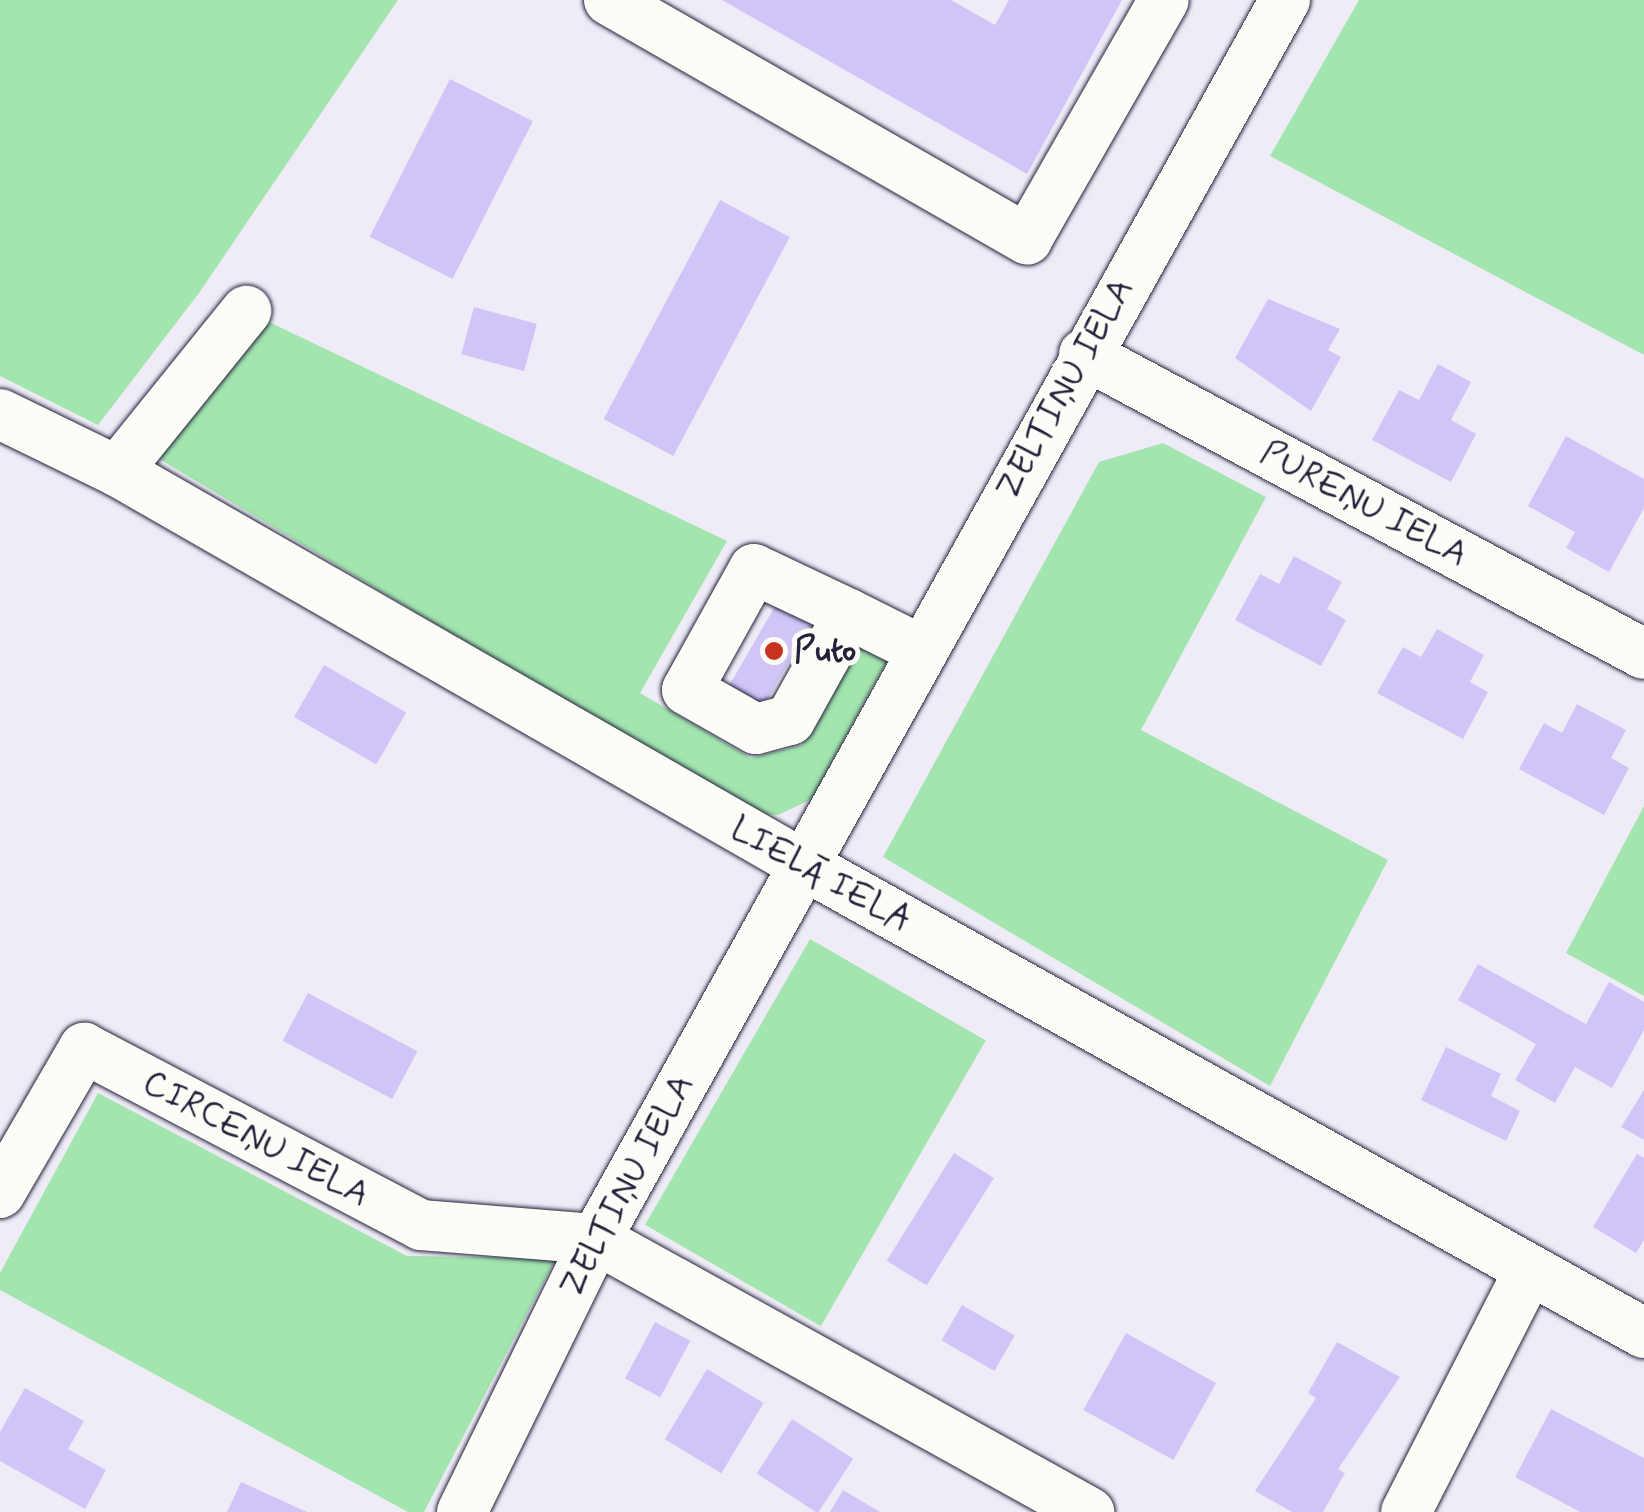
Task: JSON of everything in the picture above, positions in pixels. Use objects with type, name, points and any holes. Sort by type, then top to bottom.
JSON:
[{"type":"street","points":[[608,0],[1027,239],[1164,0]]},
{"type":"street","name":"ZELTIŅU IELA","points":[[462,1512],[596,1239],[1084,354],[1285,0]]},
{"type":"street","points":[[117,471],[246,311]]},
{"type":"street","name":"PUREŅU IELA","points":[[1084,354],[1644,654]]},
{"type":"street","name":"LIELĀ IELA","points":[[0,414],[117,471],[802,864],[1644,1333]]},
{"type":"street","points":[[849,614],[921,650]]},
{"type":"street","name":"CIRCEŅU IELA","points":[[0,1193],[84,1048],[421,1226],[596,1239]]},
{"type":"street","points":[[596,1239],[1089,1512]]},
{"type":"street","points":[[1406,1512],[1529,1271]]},
{"type":"green space","points":[[0,0],[398,0],[199,293],[98,425],[0,376]]},
{"type":"green space","points":[[1359,0],[1644,0],[1644,355],[1270,156]]},
{"type":"green space","points":[[267,321],[727,541],[640,693],[751,758],[802,745],[859,643],[889,657],[812,799],[778,815],[753,814],[156,457]]},
{"type":"green space","points":[[1163,443],[1266,497],[1141,730],[1388,860],[1270,1086],[883,857],[1099,462]]},
{"type":"green space","points":[[1644,806],[1644,996],[1566,953]]},
{"type":"green space","points":[[810,939],[986,1040],[821,1326],[645,1225]]},
{"type":"green space","points":[[98,1093],[407,1256],[556,1258],[424,1512],[408,1512],[0,1290],[0,1273]]},
{"type":"building","points":[[722,0],[951,0],[995,25],[1009,0],[1122,0],[1027,174]]},
{"type":"building","points":[[450,79],[533,121],[453,279],[370,237]]},
{"type":"building","points":[[720,200],[790,237],[673,456],[604,419]]},
{"type":"building","points":[[1268,299],[1340,329],[1328,350],[1341,357],[1311,411],[1235,358]]},
{"type":"building","points":[[474,307],[537,324],[524,371],[461,354]]},
{"type":"building","points":[[1438,364],[1471,382],[1451,420],[1476,434],[1451,482],[1372,440],[1399,390],[1419,400]]},
{"type":"building","points":[[1566,436],[1644,479],[1644,508],[1609,572],[1566,548],[1575,532],[1528,506]]},
{"type":"building","points":[[1294,556],[1342,582],[1327,609],[1346,620],[1321,666],[1235,620],[1260,574],[1279,584]]},
{"type":"building","name":"Puto","points":[[782,594],[817,614],[763,707],[728,687]]},
{"type":"building","points":[[1437,629],[1484,655],[1470,682],[1488,692],[1463,739],[1377,693],[1403,647],[1421,657]]},
{"type":"building","points":[[324,665],[406,712],[376,764],[294,717]]},
{"type":"building","points":[[1577,704],[1626,730],[1611,758],[1629,768],[1604,815],[1519,769],[1544,723],[1562,733]]},
{"type":"building","points":[[1478,964],[1586,1024],[1609,982],[1644,1002],[1644,1030],[1612,1088],[1575,1067],[1555,1103],[1515,1080],[1536,1044],[1458,1000]]},
{"type":"building","points":[[308,993],[417,1051],[392,1099],[283,1041]]},
{"type":"building","points":[[1446,1047],[1501,1074],[1491,1096],[1520,1111],[1506,1141],[1421,1100]]},
{"type":"building","points":[[1644,1090],[1644,1140],[1621,1127]]},
{"type":"building","points":[[954,1153],[994,1178],[927,1286],[887,1261]]},
{"type":"building","points":[[1637,1154],[1644,1158],[1644,1240],[1636,1253],[1593,1227]]},
{"type":"building","points":[[962,1305],[1015,1336],[994,1371],[942,1341]]},
{"type":"building","points":[[655,1322],[690,1341],[660,1397],[625,1379]]},
{"type":"building","points":[[1126,1333],[1216,1383],[1173,1460],[1083,1410]]},
{"type":"building","points":[[1337,1342],[1400,1377],[1338,1469],[1345,1473],[1323,1512],[1292,1512],[1255,1491],[1316,1398],[1308,1393]]},
{"type":"building","points":[[707,1369],[764,1403],[721,1473],[665,1439]]},
{"type":"building","points":[[25,1388],[84,1421],[68,1449],[106,1470],[85,1509],[0,1461],[0,1432]]},
{"type":"building","points":[[1551,1409],[1644,1458],[1644,1512],[1580,1512],[1515,1477]]},
{"type":"building","points":[[792,1419],[853,1459],[819,1512],[757,1474]]},
{"type":"building","points":[[241,1482],[307,1512],[227,1512]]},
{"type":"building","points":[[843,1490],[880,1512],[830,1512]]},
{"type":"place","name":"Puto","points":[[774,651]]}]
